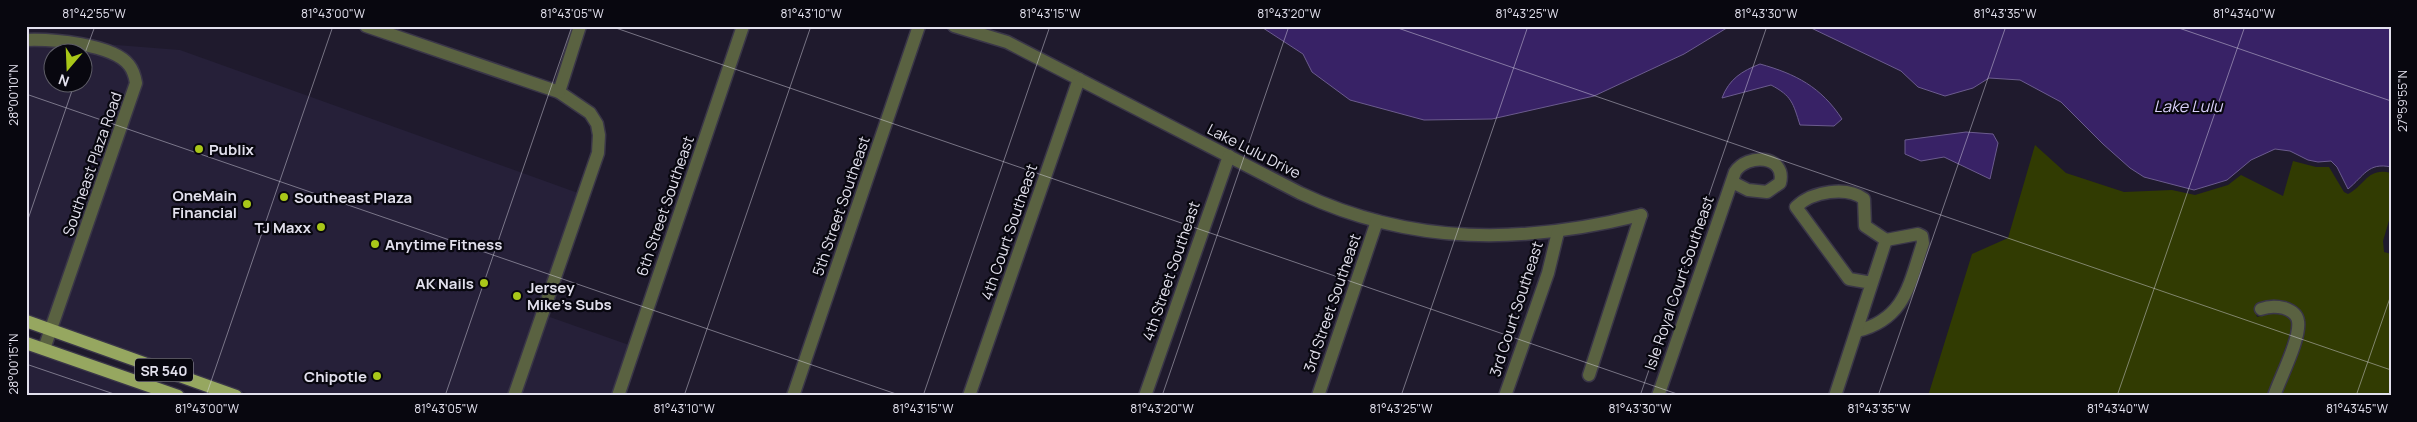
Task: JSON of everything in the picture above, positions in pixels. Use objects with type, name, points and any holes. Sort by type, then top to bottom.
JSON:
[{"type":"main road","name":"SR 540","points":[[26,321],[236,396]]},
{"type":"main road","name":"SR 540","points":[[26,342],[178,396]]},
{"type":"street","points":[[366,26],[559,92],[590,113],[596,124],[599,144],[514,396]]},
{"type":"street","points":[[559,92],[580,26]]},
{"type":"street","name":"6th Street Southeast","points":[[618,396],[744,26]]},
{"type":"street","name":"5th Street Southeast","points":[[793,396],[919,26]]},
{"type":"street","name":"Lake Lulu Drive","points":[[954,26],[1007,42],[1330,207],[1415,230],[1450,234],[1512,236],[1558,232]]},
{"type":"street","name":"Southeast Plaza Road","points":[[26,40],[67,41],[112,53],[130,65],[136,83],[44,349]]},
{"type":"street","name":"4th Court Southeast","points":[[969,396],[1079,79]]},
{"type":"street","name":"4th Street Southeast","points":[[1145,396],[1229,156]]},
{"type":"street","name":"Isle Royal Court Southeast","points":[[1658,396],[1732,182]]},
{"type":"street","points":[[1857,331],[1872,327],[1901,304],[1923,243],[1922,236],[1918,234],[1886,240],[1865,226],[1864,199],[1856,193],[1824,193],[1804,199],[1796,207],[1849,279],[1872,283]]},
{"type":"street","points":[[1558,232],[1641,215],[1589,375]]},
{"type":"street","name":"3rd Street Southeast","points":[[1318,396],[1377,221]]},
{"type":"street","name":"3rd Court Southeast","points":[[1505,396],[1548,273],[1558,232]]},
{"type":"street","points":[[1835,396],[1886,240]]},
{"type":"street","points":[[2261,309],[2282,307],[2294,314],[2298,319],[2296,337],[2274,396]]},
{"type":"shaded area","points":[[104,44],[180,50],[578,193],[508,396],[255,396],[59,326],[142,84],[140,72],[134,60],[126,53]]},
{"type":"shaded area","points":[[26,46],[42,46],[42,92],[92,92],[92,54],[110,59],[125,69],[130,83],[48,322],[26,314]]},
{"type":"shaded area","points":[[547,316],[629,345],[612,396],[520,396]]},
{"type":"shaded area","points":[[26,350],[158,396],[26,396]]},
{"type":"green space","points":[[2035,145],[2066,173],[2124,192],[2172,190],[2195,195],[2228,185],[2241,175],[2283,196],[2293,161],[2316,167],[2329,167],[2344,192],[2348,194],[2377,172],[2391,173],[2390,217],[2383,241],[2384,252],[2391,254],[2391,396],[2280,396],[2304,319],[2296,306],[2283,301],[2275,301],[2254,306],[2257,317],[2276,313],[2285,315],[2292,322],[2290,335],[2268,396],[1928,396],[1972,254],[2008,238]]},
{"type":"water","points":[[1260,26],[1730,26],[1684,54],[1594,96],[1492,119],[1424,120],[1350,100],[1312,72],[1303,54]]},
{"type":"water","name":"Lake Lulu","points":[[1807,26],[2391,26],[2391,167],[2372,168],[2348,189],[2337,167],[2331,161],[2318,162],[2308,160],[2290,151],[2275,149],[2251,160],[2227,180],[2194,190],[2144,177],[2130,168],[2103,144],[2061,102],[2020,80],[1989,78],[1973,88],[1945,96],[1918,87],[1901,71]]},
{"type":"water","points":[[1760,64],[1785,72],[1807,83],[1825,98],[1842,119],[1834,126],[1800,125],[1791,101],[1771,85],[1722,98],[1728,86],[1737,76]]},
{"type":"water","points":[[1966,132],[1993,134],[1998,143],[1990,179],[1944,157],[1921,161],[1905,154],[1905,140]]},
{"type":"place","name":"Publix","points":[[199,149]]},
{"type":"place","name":"Southeast Plaza","points":[[284,197]]},
{"type":"place","name":"OneMain Financial","points":[[247,204]]},
{"type":"place","name":"TJ Maxx","points":[[321,227]]},
{"type":"place","name":"Anytime Fitness","points":[[375,244]]},
{"type":"place","name":"AK Nails","points":[[484,283]]},
{"type":"place","name":"Jersey Mike's Subs","points":[[517,296]]},
{"type":"place","name":"Chipotle","points":[[377,376]]}]
